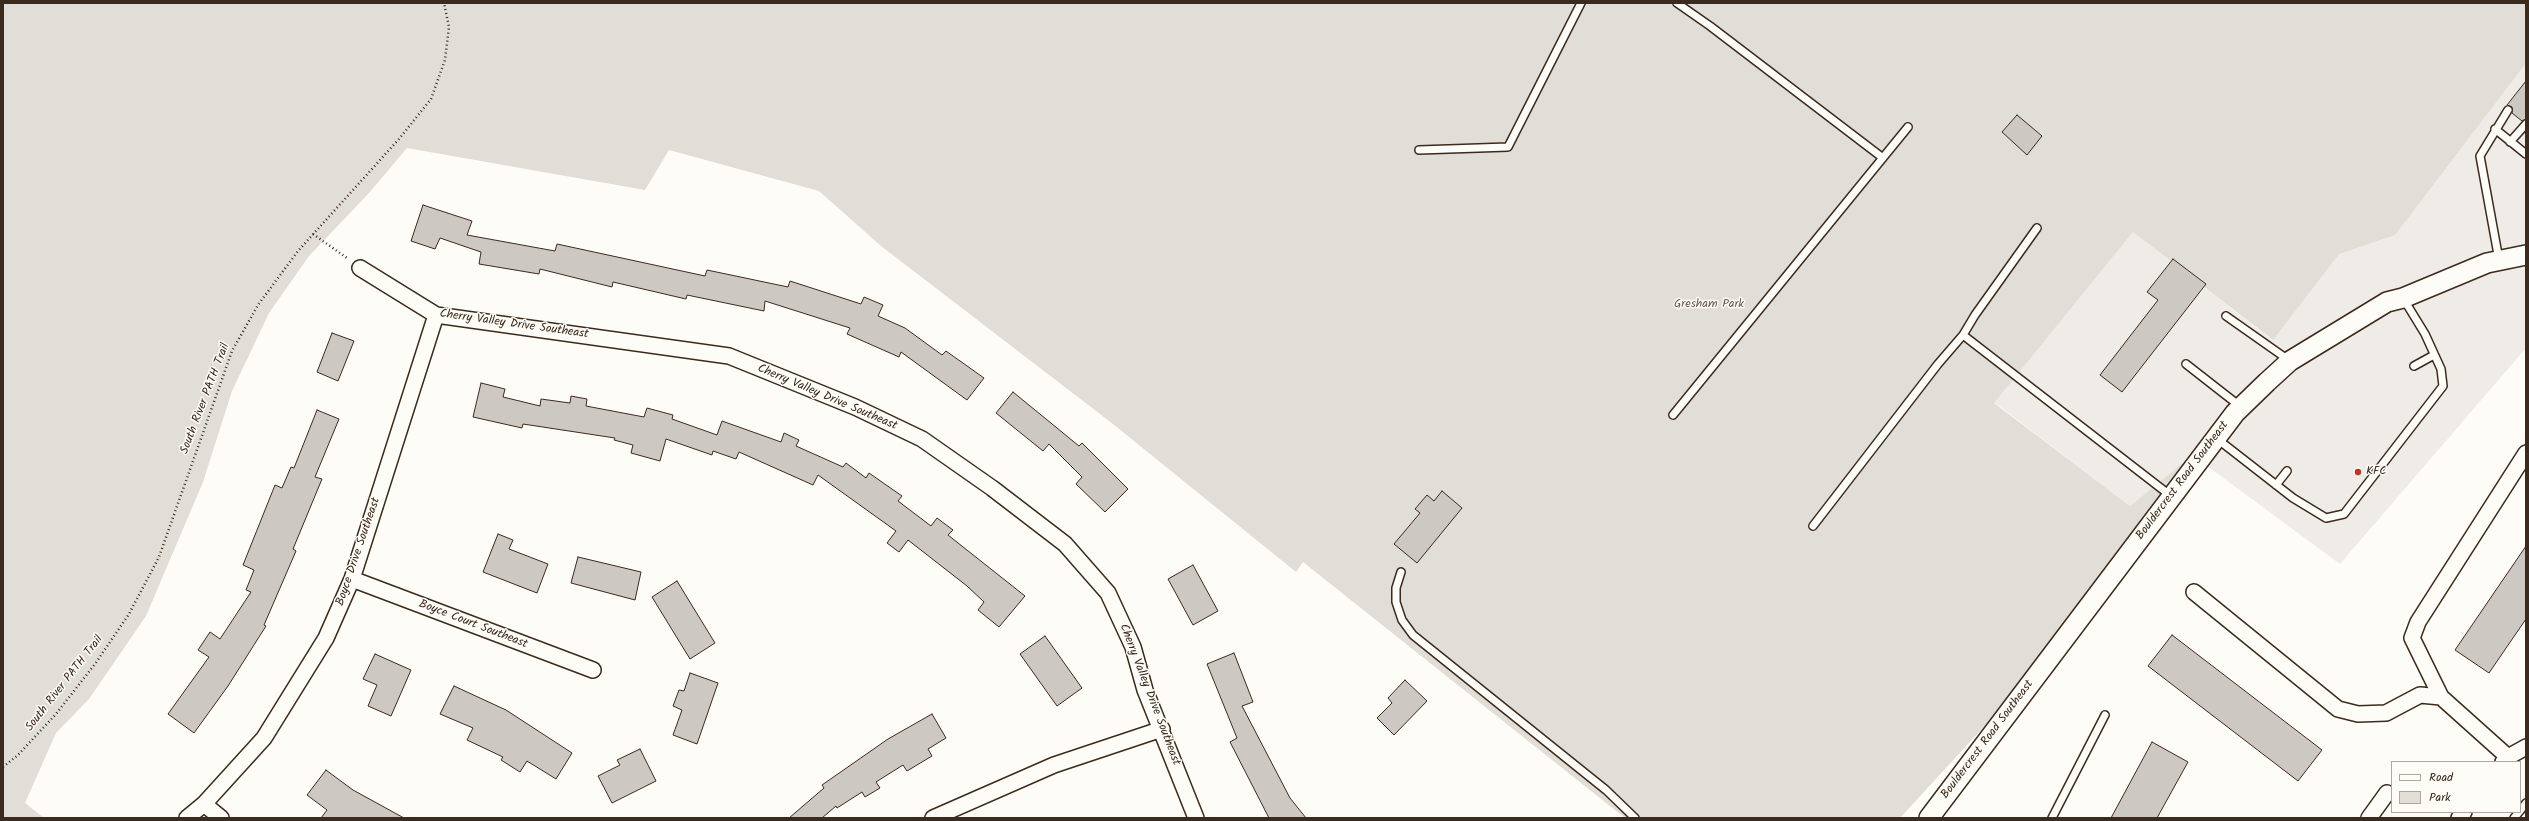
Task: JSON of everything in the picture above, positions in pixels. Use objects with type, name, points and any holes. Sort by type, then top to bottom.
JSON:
[{"type":"street","name":"Bouldercrest Road Southeast","points":[[1928,818],[2171,496],[2241,407],[2290,361],[2387,302],[2403,298],[2487,263],[2526,255]]},
{"type":"street","name":"Cherry Valley Drive Southeast","points":[[360,268],[436,315],[729,356],[855,407],[922,440],[992,488],[1064,544],[1108,593],[1133,647],[1145,690],[1162,729],[1196,818]]},
{"type":"street","name":"Boyce Drive Southeast","points":[[188,818],[204,804],[264,738],[326,638],[352,579],[436,315]]},
{"type":"street","points":[[2526,453],[2418,622],[2412,638],[2441,697],[2506,759],[2526,747]]},
{"type":"street","name":"Boyce Court Southeast","points":[[352,579],[594,670]]},
{"type":"street","points":[[2194,592],[2338,709],[2358,714],[2386,713],[2420,695],[2441,697]]},
{"type":"street","points":[[933,818],[1054,765],[1162,729]]},
{"type":"street","points":[[2368,818],[2387,793]]},
{"type":"street","points":[[1913,818],[1940,803]]},
{"type":"street","points":[[204,804],[221,818]]},
{"type":"lane","points":[[1419,150],[1508,147],[1582,3]]},
{"type":"lane","points":[[1677,3],[1710,26],[1883,158]]},
{"type":"lane","points":[[2499,260],[2480,156],[2495,129],[2508,110]]},
{"type":"lane","points":[[2510,142],[2526,124]]},
{"type":"lane","points":[[1673,415],[1908,127]]},
{"type":"lane","points":[[2495,129],[2526,154]]},
{"type":"lane","points":[[1812,526],[1938,364],[1963,335],[1975,315],[2037,228]]},
{"type":"lane","points":[[2216,438],[2276,485],[2326,518],[2344,514],[2443,386],[2441,369],[2425,334],[2403,298]]},
{"type":"lane","points":[[2226,316],[2290,361]]},
{"type":"lane","points":[[1963,335],[2171,496]]},
{"type":"lane","points":[[2414,366],[2434,355]]},
{"type":"lane","points":[[2186,364],[2241,407]]},
{"type":"lane","points":[[2276,485],[2287,471]]},
{"type":"lane","points":[[1401,572],[1396,588],[1396,602],[1402,620],[1413,635],[1606,790],[1635,818]]},
{"type":"lane","points":[[2052,818],[2105,715]]},
{"type":"path","name":"South River PATH Trail","points":[[3,767],[18,755],[56,714],[95,664],[129,614],[159,557],[232,351],[258,305],[313,234],[399,140],[431,98],[445,60],[449,27],[444,3]]},
{"type":"path","points":[[313,234],[360,268]]},
{"type":"shaded area","points":[[2526,4],[2526,348],[2340,564],[2192,455],[2130,506],[1994,402],[2133,232],[2272,340]]},
{"type":"green space","name":"Gresham Park","points":[[3,3],[2526,3],[2526,63],[2395,235],[2339,254],[2273,340],[2133,232],[1994,403],[2130,506],[2192,455],[2035,671],[1900,818],[1625,818],[1303,562],[1296,572],[1113,424],[881,246],[819,191],[669,150],[645,190],[407,148],[369,193],[309,256],[269,313],[232,391],[203,482],[146,616],[89,699],[56,733],[25,803],[44,818],[3,818]]},
{"type":"building","points":[[2526,81],[2526,119],[2522,121],[2512,113],[2512,107],[2507,105]]},
{"type":"building","points":[[2017,115],[2042,136],[2027,155],[2002,132]]},
{"type":"building","points":[[423,205],[472,221],[467,235],[555,251],[557,244],[705,276],[707,270],[788,287],[790,281],[861,304],[864,297],[883,305],[878,316],[905,328],[942,355],[946,351],[984,378],[967,400],[901,352],[899,357],[847,334],[850,328],[765,301],[764,311],[687,295],[686,299],[613,282],[612,287],[540,269],[539,274],[479,264],[481,252],[440,238],[435,249],[411,241]]},
{"type":"building","points":[[2173,259],[2206,284],[2122,392],[2100,375],[2158,300],[2147,292]]},
{"type":"building","points":[[332,333],[354,341],[338,381],[317,372]]},
{"type":"building","points":[[481,383],[505,389],[503,397],[540,406],[541,399],[570,403],[571,396],[587,399],[586,406],[644,417],[647,408],[673,415],[672,419],[717,435],[722,421],[781,442],[784,433],[799,440],[796,446],[843,467],[846,463],[866,478],[869,473],[902,496],[898,501],[931,526],[937,518],[953,530],[948,535],[1025,596],[999,627],[978,610],[984,602],[967,586],[908,540],[899,552],[887,543],[896,531],[818,475],[813,485],[739,452],[736,459],[713,451],[712,455],[666,439],[660,461],[631,453],[633,445],[614,440],[615,438],[523,424],[522,428],[473,417]]},
{"type":"building","points":[[1013,392],[1079,446],[1082,443],[1128,489],[1105,512],[1076,484],[1082,477],[1049,444],[1043,451],[996,413]]},
{"type":"building","points":[[317,410],[339,419],[315,477],[322,479],[293,549],[296,551],[264,625],[266,626],[228,686],[194,733],[168,714],[209,657],[198,650],[210,632],[220,639],[251,592],[246,590],[254,570],[243,565],[275,485],[282,488],[291,467],[294,468]]},
{"type":"building","points":[[1442,491],[1462,508],[1417,563],[1394,544],[1420,513],[1415,509],[1427,495],[1434,501]]},
{"type":"building","points":[[498,534],[513,540],[509,549],[548,564],[537,593],[483,572]]},
{"type":"building","points":[[2526,546],[2526,619],[2489,673],[2455,650]]},
{"type":"building","points":[[578,557],[641,572],[635,600],[571,583]]},
{"type":"building","points":[[1193,565],[1218,611],[1193,625],[1168,579]]},
{"type":"building","points":[[677,581],[715,643],[690,659],[652,597]]},
{"type":"building","points":[[2172,635],[2322,750],[2298,781],[2148,666]]},
{"type":"building","points":[[1045,636],[1082,688],[1057,706],[1020,654]]},
{"type":"building","points":[[1234,653],[1253,702],[1242,706],[1290,798],[1306,818],[1269,818],[1230,742],[1237,738],[1207,664]]},
{"type":"building","points":[[375,654],[411,670],[391,716],[368,706],[377,685],[363,679]]},
{"type":"building","points":[[690,673],[718,683],[697,744],[673,735],[682,710],[673,706],[679,690],[684,691]]},
{"type":"building","points":[[1405,680],[1427,701],[1394,735],[1377,718],[1392,703],[1388,698]]},
{"type":"building","points":[[454,686],[506,710],[572,753],[556,779],[527,761],[520,772],[501,760],[503,757],[467,740],[473,728],[440,714]]},
{"type":"building","points":[[932,714],[946,738],[928,749],[932,756],[907,771],[903,765],[876,782],[880,788],[865,797],[862,792],[837,808],[836,806],[822,818],[789,818],[824,788],[822,785],[888,739]]},
{"type":"building","points":[[2152,742],[2188,762],[2157,818],[2111,818]]},
{"type":"building","points":[[640,749],[656,781],[612,803],[598,776],[620,765],[617,760]]},
{"type":"building","points":[[326,770],[353,790],[404,818],[321,818],[327,810],[307,795]]},
{"type":"place","name":"KFC","points":[[2358,472]]}]
